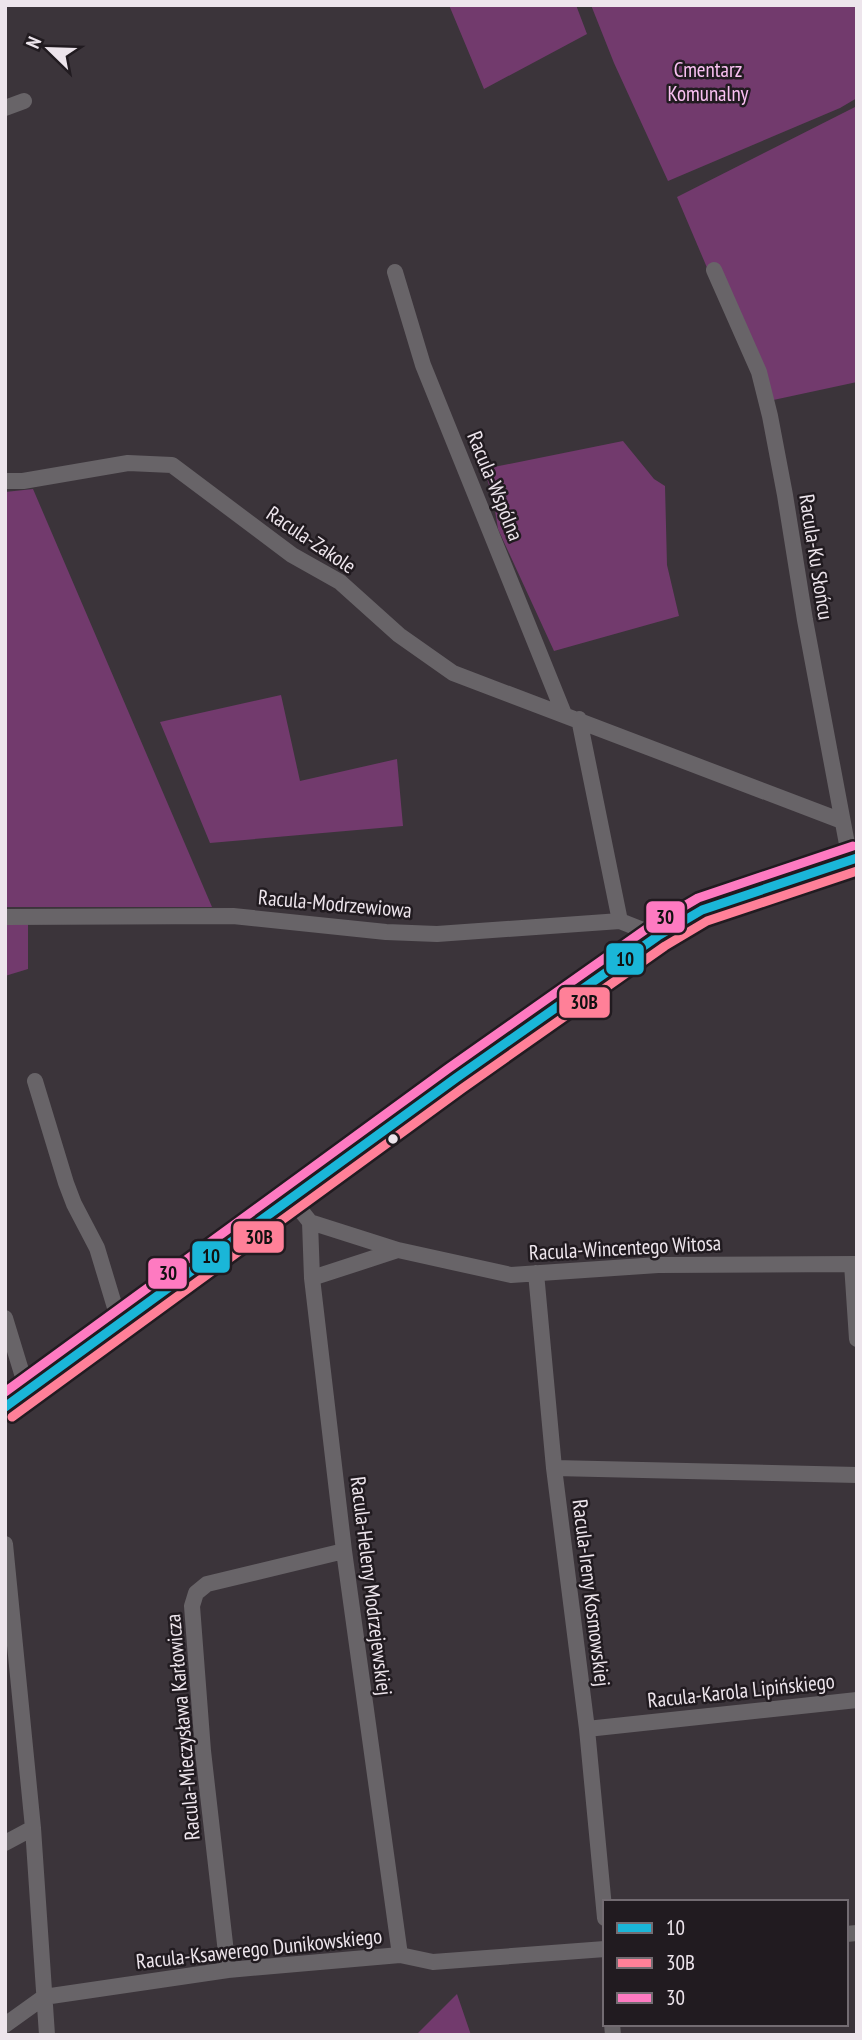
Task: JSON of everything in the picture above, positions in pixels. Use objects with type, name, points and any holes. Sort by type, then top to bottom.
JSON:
[{"type":"street","points":[[5,108],[24,101]]},
{"type":"street","name":"Racula-Ku Słońcu","points":[[714,270],[759,372],[770,416],[842,821],[854,859]]},
{"type":"street","name":"Racula-Wspólna","points":[[395,272],[423,366],[571,716]]},
{"type":"street","name":"Racula-Zakole","points":[[5,481],[23,481],[128,463],[172,465],[292,555],[340,582],[399,635],[453,673],[842,821]]},
{"type":"street","points":[[571,716],[620,921]]},
{"type":"street","points":[[5,1407],[456,1078],[658,936],[702,910],[854,859]]},
{"type":"street","name":"Racula-Modrzewiowa","points":[[5,917],[233,916],[386,932],[437,934],[620,921],[658,936]]},
{"type":"street","points":[[35,1081],[66,1183],[97,1248],[120,1324]]},
{"type":"street","points":[[292,1198],[310,1222]]},
{"type":"street","name":"Racula-Wincentego Witosa","points":[[310,1222],[398,1250],[511,1275],[658,1265],[854,1264]]},
{"type":"street","name":"Racula-Heleny Modrzejewskiej","points":[[310,1222],[312,1279],[344,1551],[400,1955]]},
{"type":"street","points":[[312,1279],[398,1250]]},
{"type":"street","points":[[854,1264],[857,1339]]},
{"type":"street","name":"Racula-Ireny Kosmowskiej","points":[[536,1273],[554,1468],[587,1729],[603,1900]]},
{"type":"street","points":[[5,1318],[27,1390]]},
{"type":"street","points":[[554,1468],[857,1475]]},
{"type":"street","points":[[5,1544],[9,1629],[33,1828],[47,2035]]},
{"type":"street","name":"Racula-Mieczysława Karłowicza","points":[[228,1970],[203,1751],[192,1606],[196,1593],[206,1584],[344,1551]]},
{"type":"street","name":"Racula-Karola Lipińskiego","points":[[587,1729],[857,1700]]},
{"type":"street","points":[[5,1843],[33,1828]]},
{"type":"street","name":"Racula-Ksawerego Dunikowskiego","points":[[44,1997],[228,1970],[400,1955],[433,1962],[603,1949]]},
{"type":"street","points":[[5,2025],[44,1997]]},
{"type":"green space","points":[[449,5],[576,5],[587,34],[484,89]]},
{"type":"green space","name":"Cmentarz Komunalny","points":[[591,5],[857,5],[857,98],[840,108],[668,181],[614,63]]},
{"type":"green space","points":[[857,106],[857,382],[764,402],[677,197]]},
{"type":"green space","points":[[623,441],[654,479],[665,486],[667,565],[679,616],[554,651],[498,529],[493,498],[484,469]]},
{"type":"green space","points":[[33,489],[212,907],[5,907],[5,492]]},
{"type":"green space","points":[[281,695],[300,781],[397,759],[403,826],[210,843],[160,722]]},
{"type":"green space","points":[[5,916],[28,916],[28,969],[5,976]]},
{"type":"green space","points":[[457,1994],[471,2035],[416,2035]]},
{"type":"transit line","name":"30","points":[[5,1392],[449,1068],[652,925],[698,898],[853,846]]},
{"type":"transit line","name":"10","points":[[5,1407],[456,1078],[658,936],[702,910],[857,858]]},
{"type":"transit line","name":"30B","points":[[12,1417],[463,1088],[665,946],[707,921],[857,871]]}]
